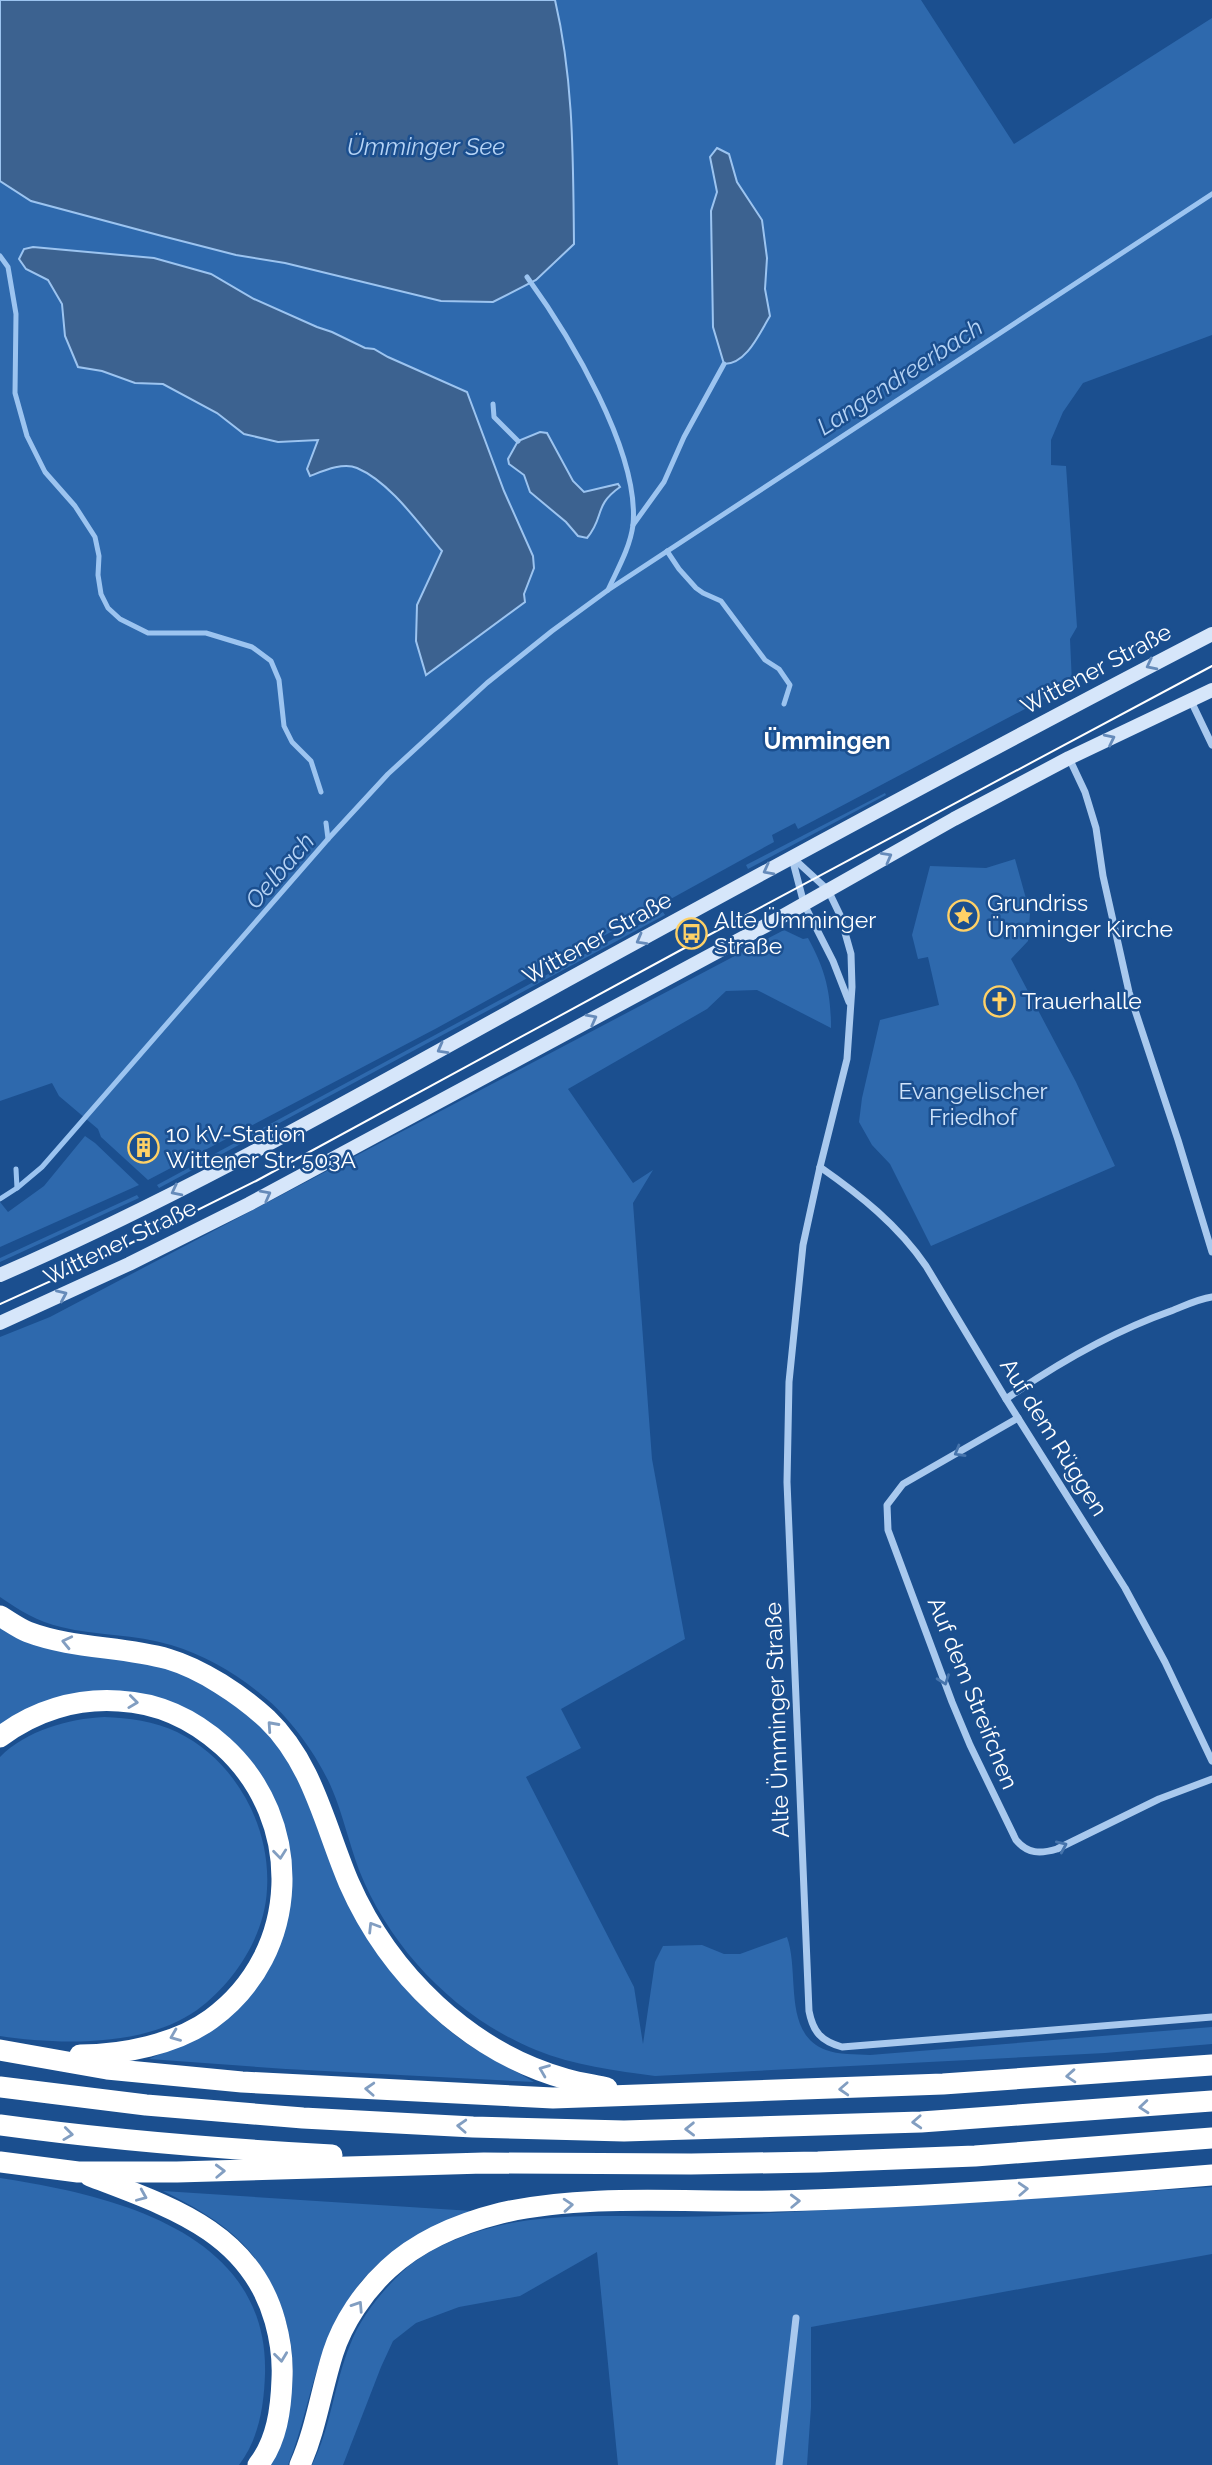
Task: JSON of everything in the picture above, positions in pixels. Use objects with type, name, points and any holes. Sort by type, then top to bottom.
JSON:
[{"type":"highway","points":[[0,1616],[27,1631],[69,1643],[169,1659],[215,1680],[243,1700],[268,1720],[293,1751],[311,1783],[349,1882],[370,1925],[408,1978],[454,2020],[506,2055],[565,2079],[634,2094]]},
{"type":"highway","points":[[0,1737],[41,1713],[105,1700],[138,1702],[192,1721],[231,1753],[260,1790],[271,1811],[281,1857],[282,1903],[265,1953],[252,1977],[211,2019],[148,2047],[99,2055],[28,2054]]},
{"type":"highway","points":[[0,2050],[107,2068],[243,2082],[553,2098],[867,2088],[1212,2065]]},
{"type":"highway","points":[[0,2087],[146,2105],[303,2118],[624,2131],[921,2122],[1212,2101]]},
{"type":"highway","points":[[0,2125],[73,2135],[266,2152],[484,2162],[818,2162],[975,2156],[1212,2138]]},
{"type":"highway","points":[[0,2162],[78,2172],[177,2172],[484,2162]]},
{"type":"highway","points":[[78,2172],[166,2207],[220,2236],[241,2256],[256,2276],[270,2303],[283,2370],[276,2429],[264,2458],[258,2465]]},
{"type":"highway","points":[[300,2465],[309,2444],[333,2351],[346,2323],[367,2291],[413,2249],[442,2234],[500,2213],[601,2202],[852,2199],[1212,2175]]},
{"type":"main road","name":"Wittener Straße","points":[[0,1275],[254,1151],[792,857],[1212,634]]},
{"type":"main road","name":"Wittener Straße","points":[[0,1323],[117,1270],[249,1204],[1069,758],[1212,690]]},
{"type":"street","points":[[1190,700],[1212,745]]},
{"type":"street","points":[[1069,758],[1085,792],[1096,828],[1105,888],[1129,992],[1212,1252]]},
{"type":"street","name":"Alte Ümminger Straße","points":[[792,857],[828,890],[840,915],[851,954],[851,1010],[847,1059],[803,1245],[789,1382],[787,1444],[808,2011],[811,2022],[817,2034],[827,2042],[842,2046],[864,2046],[1212,2017]]},
{"type":"street","name":"Alte Ümminger Straße","points":[[792,857],[804,904],[833,961],[851,1010]]},
{"type":"street","name":"Auf dem Rüggen","points":[[820,1167],[884,1216],[913,1247],[944,1292],[1006,1399],[1125,1587],[1165,1662],[1212,1761]]},
{"type":"street","points":[[1006,1399],[1058,1364],[1108,1337],[1156,1316],[1212,1297]]},
{"type":"street","name":"Auf dem Streifchen","points":[[1018,1418],[903,1484],[887,1505],[886,1518],[888,1530],[952,1702],[1016,1840],[1028,1851],[1049,1852],[1159,1799],[1212,1779]]},
{"type":"street","points":[[779,2465],[796,2318]]},
{"type":"green space","points":[[0,0],[921,0],[1014,144],[1212,18],[1212,335],[1083,383],[1063,412],[1051,440],[1051,465],[1066,466],[1077,627],[1070,639],[1072,684],[798,829],[795,823],[772,835],[774,842],[437,1028],[148,1180],[101,1137],[98,1129],[59,1096],[52,1083],[0,1101]]},
{"type":"green space","points":[[885,793],[886,795],[748,869],[746,865]]},
{"type":"green space","name":"Evangelischer Friedhof","points":[[1015,859],[1030,913],[1028,941],[1011,959],[1076,1082],[1115,1166],[931,1246],[890,1164],[872,1145],[859,1122],[862,1098],[880,1020],[939,1005],[928,957],[918,959],[912,935],[930,866],[986,868]]},
{"type":"green space","points":[[663,912],[665,915],[159,1188],[157,1185]]},
{"type":"green space","points":[[784,930],[803,939],[808,938],[814,949],[826,981],[831,1028],[757,990],[726,991],[707,1009],[568,1089],[633,1183],[653,1170],[633,1203],[652,1459],[685,1639],[561,1709],[581,1748],[526,1777],[634,1987],[643,2044],[655,1962],[663,1946],[702,1945],[724,1954],[740,1954],[787,1937],[791,1952],[795,2001],[803,2031],[812,2042],[831,2052],[870,2055],[1212,2027],[1212,2044],[1105,2053],[655,2076],[595,2067],[536,2050],[507,2036],[453,2000],[408,1953],[372,1899],[359,1870],[336,1799],[320,1764],[293,1726],[263,1696],[220,1666],[184,1649],[157,1641],[53,1625],[29,1615],[0,1597],[0,1337],[50,1317]]},
{"type":"green space","points":[[85,1136],[139,1185],[0,1247],[0,1202],[8,1212],[44,1186]]},
{"type":"green space","points":[[137,1195],[139,1198],[0,1262],[0,1258]]},
{"type":"green space","points":[[0,1624],[177,1669],[241,1706],[288,1757],[372,1946],[405,1988],[443,2026],[480,2052],[534,2082],[149,2059],[185,2042],[266,1968],[281,1819],[268,1788],[249,1763],[151,1698],[0,1726]]},
{"type":"green space","points":[[104,1717],[141,1721],[177,1732],[198,1744],[232,1777],[256,1819],[263,1842],[267,1889],[260,1924],[245,1957],[223,1986],[197,2010],[176,2022],[153,2031],[102,2040],[49,2041],[0,2036],[0,1757],[35,1733],[62,1723]]},
{"type":"green space","points":[[0,2178],[43,2185],[134,2210],[176,2229],[212,2254],[241,2285],[259,2325],[265,2374],[256,2433],[239,2465],[0,2465]]},
{"type":"green space","points":[[1212,2187],[1212,2254],[811,2327],[811,2407],[807,2465],[618,2465],[597,2252],[520,2296],[459,2307],[416,2323],[393,2341],[343,2465],[312,2465],[324,2436],[350,2345],[372,2306],[414,2262],[441,2246],[487,2229],[517,2222],[567,2217],[717,2216]]},
{"type":"green space","points":[[163,2191],[472,2211],[399,2247],[362,2281],[347,2301],[323,2352],[288,2465],[268,2465],[285,2420],[292,2383],[290,2340],[278,2298],[268,2278],[243,2244],[205,2214]]},
{"type":"water","name":"Ümminger See","points":[[0,0],[555,0],[569,91],[574,244],[536,280],[493,302],[441,301],[285,263],[236,255],[31,201],[0,181]]},
{"type":"water","points":[[717,148],[729,154],[737,182],[762,220],[767,258],[765,289],[770,316],[746,353],[732,363],[724,364],[713,327],[711,211],[717,192],[710,157]]},
{"type":"water","points":[[33,247],[154,258],[211,274],[254,299],[365,348],[374,349],[467,392],[504,491],[533,556],[534,568],[524,594],[525,602],[426,675],[416,641],[417,605],[442,551],[392,493],[369,474],[351,466],[310,476],[307,469],[318,440],[278,442],[244,434],[217,413],[163,384],[135,383],[102,371],[78,367],[65,336],[62,304],[48,280],[26,269],[19,259],[24,249]]},
{"type":"water","points":[[540,432],[547,433],[573,481],[584,492],[618,484],[620,487],[602,506],[596,524],[587,538],[578,536],[566,522],[530,492],[524,475],[509,464],[508,459],[518,441]]},
{"type":"waterway","name":"Oelbach","points":[[0,1199],[42,1167],[388,774],[487,683],[608,590],[1212,194]]},
{"type":"waterway","points":[[0,256],[8,267],[16,314],[15,393],[27,436],[45,472],[75,506],[95,537],[101,594],[108,608],[120,619],[148,633],[206,633],[252,647],[271,661],[279,680],[284,726],[292,742],[311,761],[321,792]]},
{"type":"waterway","points":[[527,277],[581,362],[614,430],[625,464],[632,496],[633,525],[626,550],[608,590]]},
{"type":"waterway","points":[[633,525],[664,482],[684,437],[724,364]]},
{"type":"waterway","points":[[493,404],[494,417],[518,441]]},
{"type":"waterway","points":[[667,551],[696,588],[721,601],[765,660],[779,669],[790,685],[784,704]]},
{"type":"waterway","points":[[326,823],[328,839]]},
{"type":"waterway","points":[[16,1169],[17,1188]]},
{"type":"tram line","points":[[0,1304],[95,1261],[256,1181],[1212,666]]},
{"type":"place","name":"Grundriss Ümminger Kirche","points":[[964,916]]},
{"type":"place","name":"Alte Ümminger Straße","points":[[691,933]]},
{"type":"place","name":"Trauerhalle","points":[[999,1001]]},
{"type":"place","name":"10 kV-Station Wittener Str. 503A","points":[[143,1147]]},
{"type":"district","name":"Ümmingen","points":[[827,741]]},
{"type":"water label","name":"Langendreerbach","points":[[900,377]]}]
